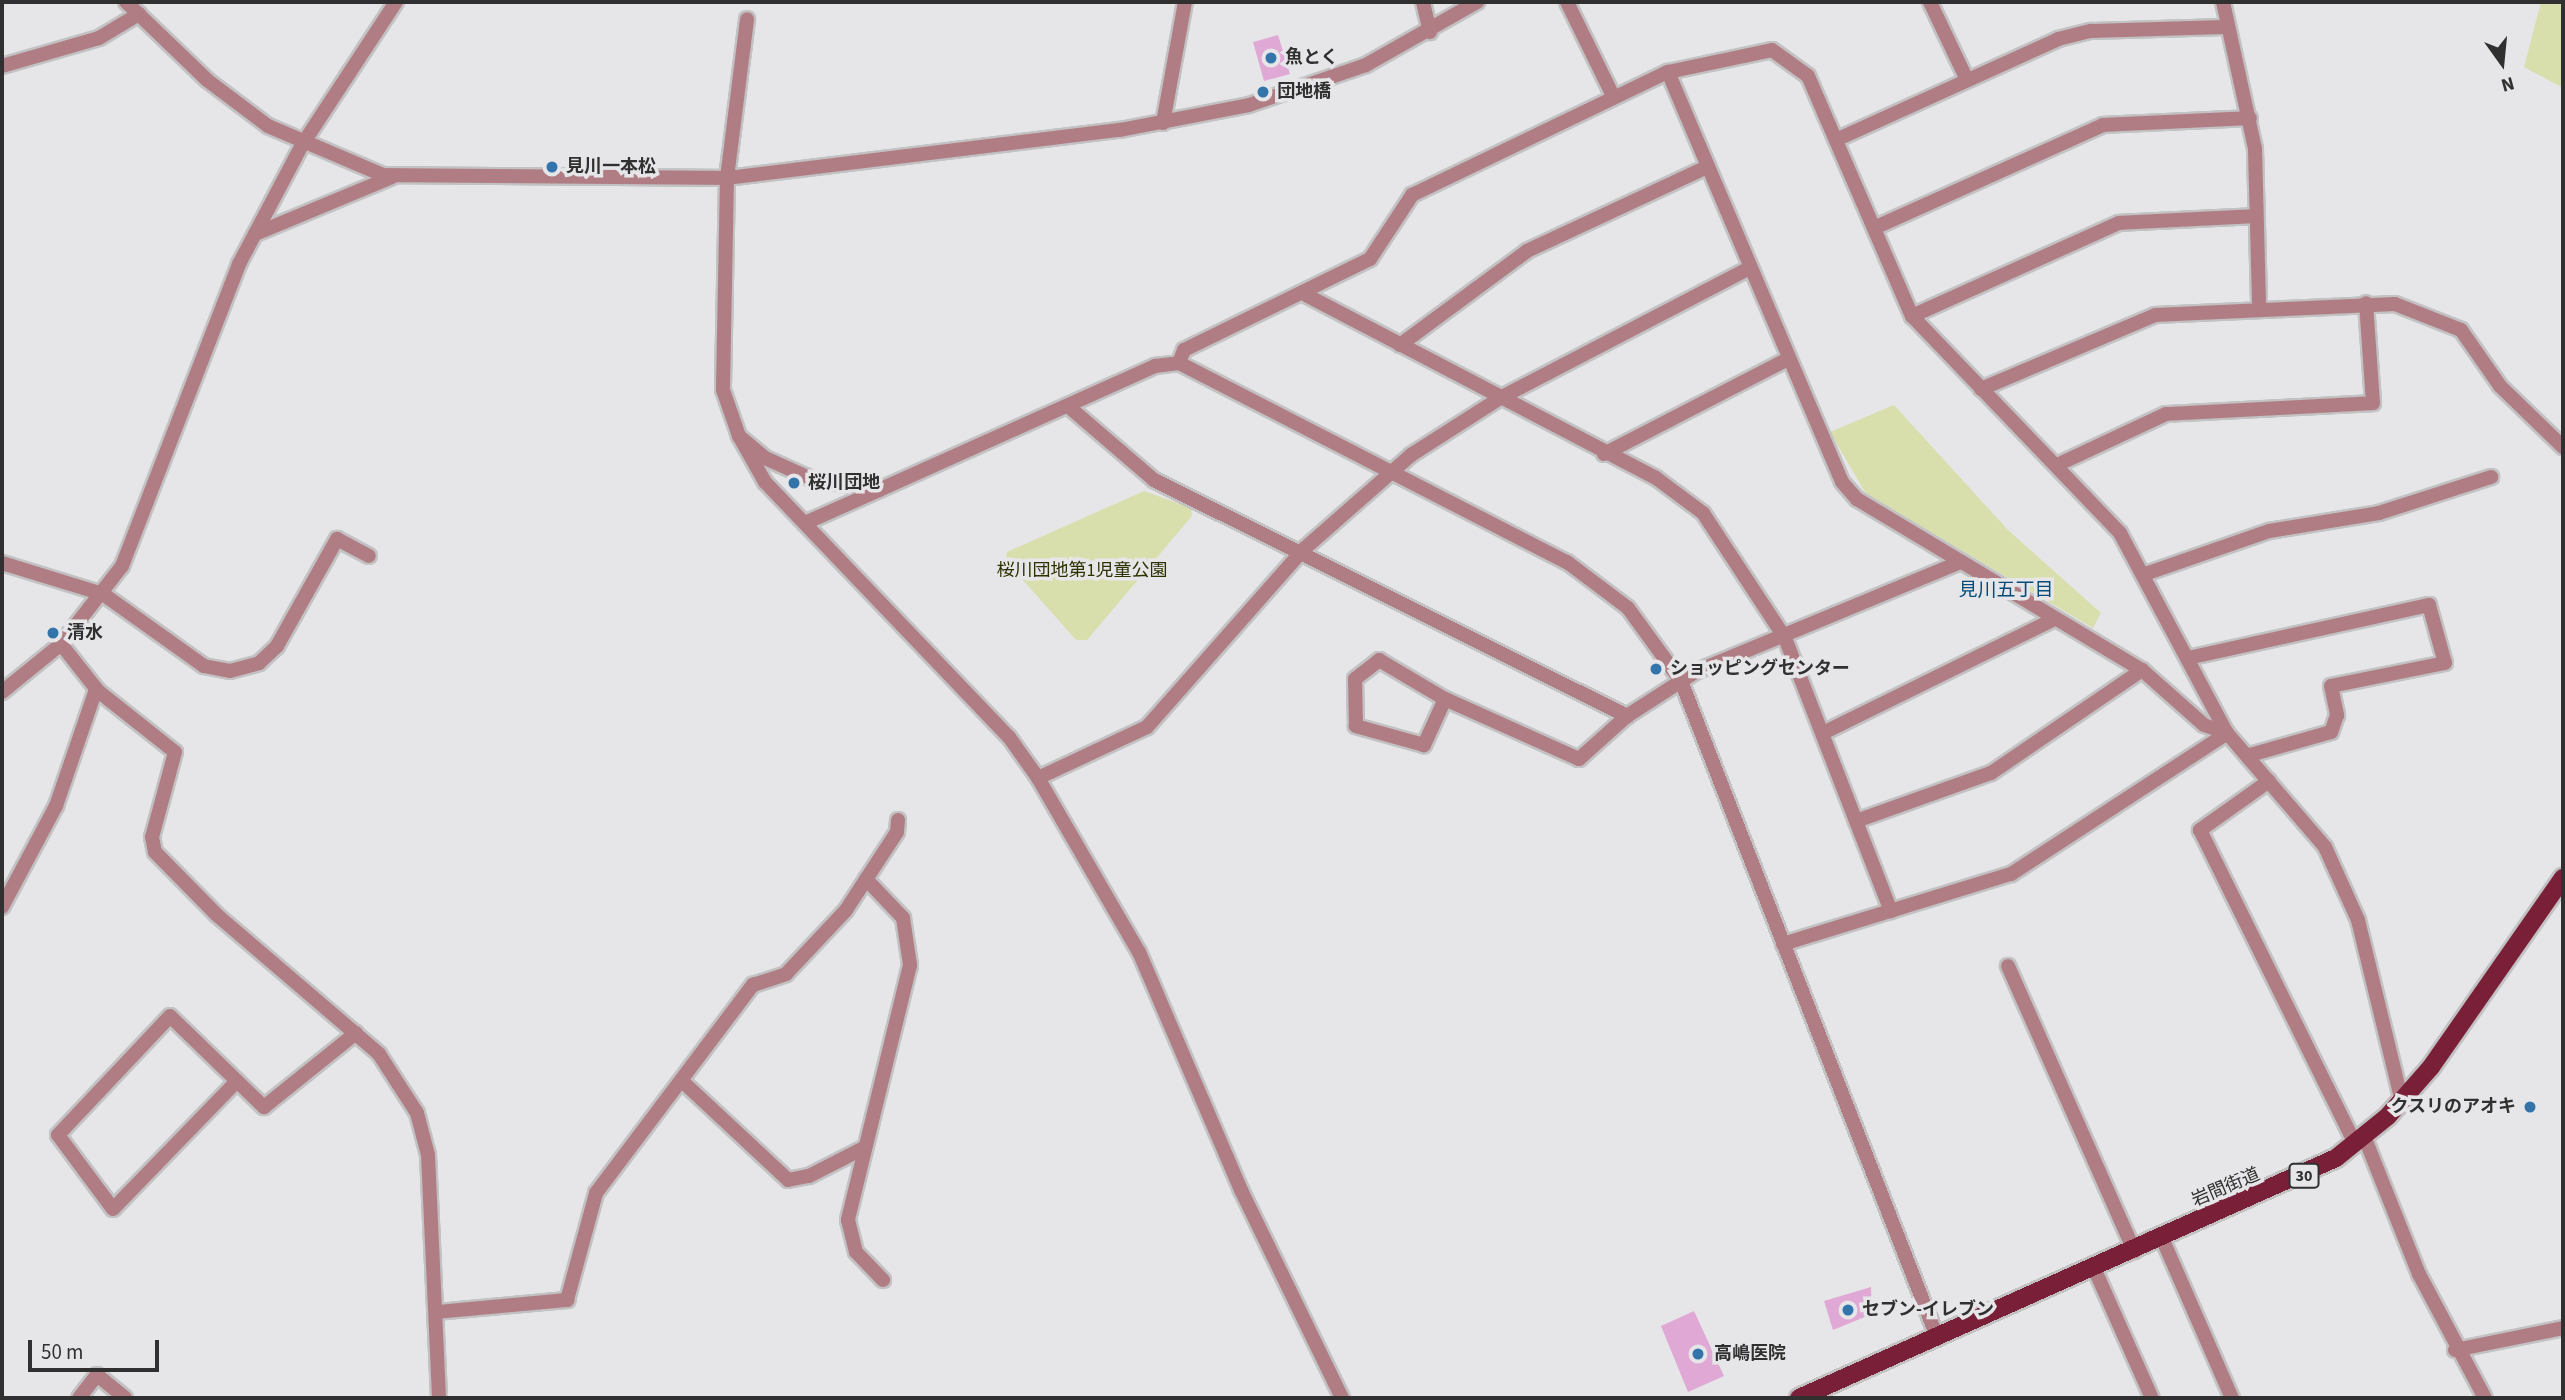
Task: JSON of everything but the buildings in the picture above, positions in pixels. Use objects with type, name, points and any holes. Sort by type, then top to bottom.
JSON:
[{"type":"main road","name":"岩間街道","points":[[1799,1398],[2309,1174],[2360,1140],[2402,1102],[2563,878]]},
{"type":"street","points":[[126,2],[236,103],[302,145],[394,176],[727,178],[1163,123],[1326,82],[1430,33],[1477,2]]},
{"type":"street","points":[[2,692],[61,644],[103,594],[138,533],[213,318],[302,145],[396,2]]},
{"type":"street","points":[[1163,123],[1185,2]]},
{"type":"street","points":[[1423,2],[1430,33]]},
{"type":"street","points":[[1567,2],[1613,96]]},
{"type":"street","points":[[1930,2],[1967,80]]},
{"type":"street","points":[[2223,2],[2225,27],[2250,118],[2259,307]]},
{"type":"street","points":[[2,66],[99,38],[139,14]]},
{"type":"street","points":[[747,19],[727,178],[723,390],[739,436],[759,473],[1009,737],[1038,778],[1139,951],[1241,1190],[1342,1398]]},
{"type":"street","points":[[1838,139],[2018,54],[2091,31],[2225,27]]},
{"type":"street","points":[[1179,363],[1184,350],[1306,295],[1370,259],[1412,195],[1613,96],[1668,72],[1772,50],[1808,76],[1838,139],[1912,316],[2120,533],[2145,574],[2227,733],[2325,847],[2346,887],[2402,1102]]},
{"type":"street","points":[[1668,72],[1842,482],[1857,499],[2142,670],[2204,725],[2227,733]]},
{"type":"street","points":[[1874,228],[2103,125],[2250,118]]},
{"type":"street","points":[[1400,345],[1527,251],[1707,167]]},
{"type":"street","points":[[254,234],[394,176]]},
{"type":"street","points":[[1912,316],[2119,223],[2255,216]]},
{"type":"street","points":[[1038,778],[1147,727],[1298,556],[1391,470],[1500,398],[1750,268]]},
{"type":"street","points":[[1306,295],[1604,454],[1656,478],[1703,513],[1785,638],[1891,911]]},
{"type":"street","points":[[2057,465],[2166,414],[2374,403],[2366,303]]},
{"type":"street","points":[[1981,389],[2136,319],[2259,307],[2395,304],[2461,330],[2500,386],[2563,447]]},
{"type":"street","points":[[1604,454],[1788,359]]},
{"type":"street","points":[[805,523],[1155,366],[1179,363],[1391,470],[1599,583],[1641,622],[1681,681],[1937,1337]]},
{"type":"street","points":[[1068,406],[1154,480],[1298,556],[1627,716]]},
{"type":"street","points":[[739,436],[765,458],[812,479],[879,490]]},
{"type":"street","points":[[2145,574],[2269,531],[2379,513],[2491,477]]},
{"type":"street","points":[[2,563],[103,594],[204,666],[230,671],[259,663],[277,646],[337,539],[369,556]]},
{"type":"street","points":[[1445,699],[1424,745],[1356,726],[1355,678],[1379,660],[1445,699],[1579,759],[1627,716],[1681,681],[1961,562]]},
{"type":"street","points":[[2188,658],[2429,605],[2445,663],[2331,686],[2337,715],[2331,732],[2247,756]]},
{"type":"street","points":[[1823,733],[2055,619]]},
{"type":"street","points":[[61,644],[96,689],[175,752],[152,837],[155,852],[217,915],[356,1033],[391,1070],[417,1113],[428,1155],[439,1398]]},
{"type":"street","points":[[1856,821],[1991,773],[2142,670]]},
{"type":"street","points":[[2,907],[56,806],[96,689]]},
{"type":"street","points":[[1783,944],[1891,911],[2041,858],[2227,733]]},
{"type":"street","points":[[2269,780],[2200,830],[2360,1140],[2455,1350],[2485,1398]]},
{"type":"street","points":[[437,1312],[567,1300],[596,1193],[753,985],[786,974],[866,879],[897,832],[898,820]]},
{"type":"street","points":[[866,879],[903,918],[910,965],[848,1220],[850,1238],[883,1280]]},
{"type":"street","points":[[2008,966],[2134,1251]]},
{"type":"street","points":[[237,1081],[113,1209],[58,1135],[170,1016],[264,1107],[356,1033]]},
{"type":"street","points":[[682,1081],[788,1180],[809,1177],[864,1148]]},
{"type":"street","points":[[2162,1238],[2232,1398]]},
{"type":"street","points":[[2094,1268],[2152,1398]]},
{"type":"street","points":[[2455,1350],[2563,1328]]},
{"type":"street","points":[[79,1398],[97,1375],[125,1398]]},
{"type":"green space","points":[[2541,2],[2563,2],[2563,88],[2524,67]]},
{"type":"green space","points":[[1894,405],[2008,530],[2101,613],[2093,628],[1866,494],[1830,432]]},
{"type":"green space","name":"桜川団地第1児童公園","points":[[1144,491],[1191,508],[1192,516],[1087,640],[1076,640],[1006,561],[1007,552]]},
{"type":"place","name":"魚とく","points":[[1271,58]]},
{"type":"place","name":"団地橋","points":[[1263,92]]},
{"type":"place","name":"見川一本松","points":[[552,167]]},
{"type":"place","name":"桜川団地","points":[[794,483]]},
{"type":"place","name":"清水","points":[[53,633]]},
{"type":"place","name":"ショッピングセンター","points":[[1656,669]]},
{"type":"place","name":"クスリのアオキ","points":[[2530,1107]]},
{"type":"place","name":"セブン-イレブン","points":[[1848,1310]]},
{"type":"place","name":"高嶋医院","points":[[1698,1354]]},
{"type":"district","name":"見川五丁目","points":[[2006,591]]}]
